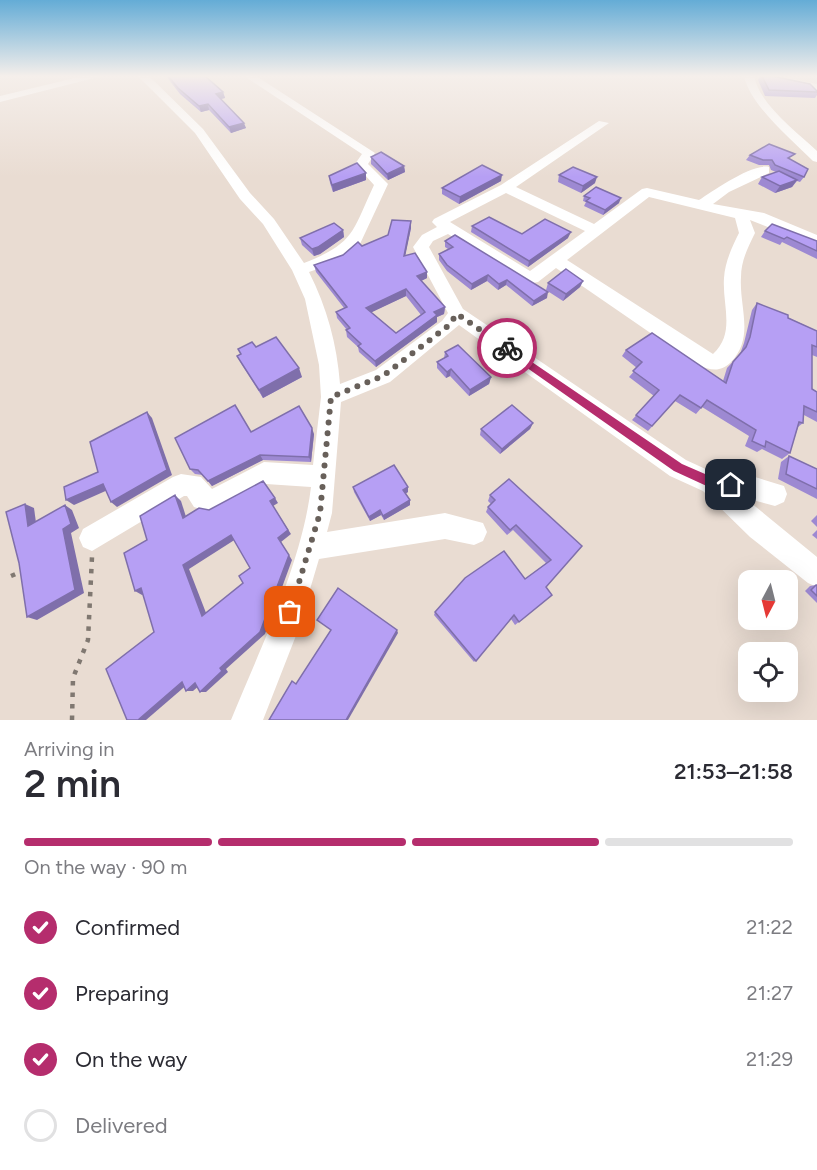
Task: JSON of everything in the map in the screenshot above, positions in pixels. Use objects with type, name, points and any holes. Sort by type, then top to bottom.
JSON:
[{"type":"street","points":[[177,110],[199,131],[245,196],[268,222],[300,270],[314,299],[326,350],[331,397],[320,513],[283,633],[247,720]]},
{"type":"street","points":[[300,270],[337,256],[354,243],[381,184],[361,164],[369,153],[301,110]]},
{"type":"street","points":[[770,110],[817,158]]},
{"type":"street","points":[[603,123],[506,188],[439,222],[528,278],[532,278],[647,192],[771,220],[817,241]]},
{"type":"street","points":[[703,204],[724,189],[764,170]]},
{"type":"street","points":[[506,188],[595,230]]},
{"type":"street","points":[[555,260],[704,360],[717,363],[726,356],[738,334],[732,281],[735,257],[747,233],[741,215]]},
{"type":"street","points":[[448,228],[427,238],[422,246],[457,314],[678,468],[711,483],[755,488],[775,494]]},
{"type":"street","points":[[331,397],[383,376],[448,326],[457,314]]},
{"type":"street","points":[[92,538],[181,484],[193,485],[203,499],[213,501],[264,473],[324,477]]},
{"type":"street","points":[[711,483],[759,528],[817,573]]},
{"type":"street","points":[[311,547],[358,542],[445,525],[474,532]]},
{"type":"path","points":[[72,720],[72,678],[88,640],[92,538]]},
{"type":"path","points":[[11,576],[32,567]]},
{"type":"building","points":[[213,110],[231,110],[244,123],[229,127]]},
{"type":"building","points":[[769,144],[795,154],[788,158],[808,169],[804,177],[775,165],[772,160],[763,160],[750,155]]},
{"type":"building","points":[[381,152],[404,166],[387,174],[371,157]]},
{"type":"building","points":[[357,163],[366,173],[332,185],[329,176]]},
{"type":"building","points":[[482,165],[502,175],[460,197],[442,188]]},
{"type":"building","points":[[573,167],[597,177],[583,186],[559,175]]},
{"type":"building","points":[[779,171],[797,180],[780,186],[762,177]]},
{"type":"building","points":[[596,187],[621,198],[605,210],[586,201],[590,198],[584,196]]},
{"type":"building","points":[[489,217],[522,234],[545,219],[571,232],[529,261],[472,226]]},
{"type":"building","points":[[392,220],[411,221],[404,256],[415,253],[427,272],[417,276],[445,307],[434,312],[437,315],[375,361],[358,346],[361,344],[346,330],[350,328],[336,312],[347,307],[314,265],[343,255],[358,242],[362,246],[388,235]],"holes":[[[406,289],[425,312],[396,333],[366,308]]]},
{"type":"building","points":[[334,223],[343,230],[318,247],[312,249],[300,238]]},
{"type":"building","points":[[772,224],[817,241],[817,251],[787,237],[784,239],[765,231]]},
{"type":"building","points":[[455,235],[548,292],[534,301],[507,280],[499,284],[488,275],[472,284],[447,265],[439,254],[453,247],[445,241]]},
{"type":"building","points":[[566,269],[583,281],[566,294],[548,283]]},
{"type":"building","points":[[757,303],[788,315],[788,318],[817,331],[817,347],[812,345],[812,389],[817,392],[817,412],[804,406],[803,423],[799,422],[790,453],[766,441],[765,447],[752,441],[756,430],[707,400],[701,408],[680,395],[652,426],[636,415],[659,390],[633,371],[642,362],[626,350],[652,333],[726,383],[733,362],[746,347],[750,337]]},
{"type":"building","points":[[276,337],[299,368],[259,390],[237,356],[241,354],[238,349],[252,342],[256,347]]},
{"type":"building","points":[[458,345],[491,377],[470,390],[451,369],[447,372],[437,362],[448,356],[445,352]]},
{"type":"building","points":[[235,405],[251,432],[299,406],[312,428],[309,457],[260,455],[208,481],[198,470],[190,469],[175,438]]},
{"type":"building","points":[[512,405],[533,423],[502,449],[481,429]]},
{"type":"building","points":[[147,412],[167,470],[111,502],[103,484],[66,500],[64,487],[98,472],[90,442]]},
{"type":"building","points":[[789,456],[817,469],[817,489],[786,474]]},
{"type":"building","points":[[394,465],[408,487],[403,490],[410,500],[383,516],[380,510],[369,517],[353,487]]},
{"type":"building","points":[[509,479],[582,546],[546,587],[552,595],[519,622],[514,615],[476,661],[435,612],[465,578],[504,551],[525,579],[551,560],[516,525],[510,530],[488,507],[495,500],[490,495]]},
{"type":"building","points":[[263,481],[275,498],[270,501],[288,530],[278,538],[289,555],[260,632],[220,668],[222,671],[200,692],[195,683],[186,691],[182,682],[138,720],[127,720],[106,669],[154,632],[141,588],[135,591],[124,553],[147,540],[140,516],[175,495],[183,518],[199,508],[209,510]],"holes":[[[231,535],[250,568],[239,576],[243,583],[202,616],[183,565]]]},
{"type":"building","points":[[25,504],[28,526],[65,505],[71,524],[63,529],[75,590],[27,617],[19,563],[6,512]]},
{"type":"building","points":[[817,585],[817,596],[811,590]]},
{"type":"building","points":[[338,588],[397,630],[346,720],[269,720],[292,681],[296,684],[331,630],[317,620]]},
{"type":"way so far","points":[[290,612],[320,513],[331,397],[383,376],[448,326],[457,314],[507,348]]},
{"type":"route","points":[[507,348],[678,468],[711,483],[731,485]]}]
